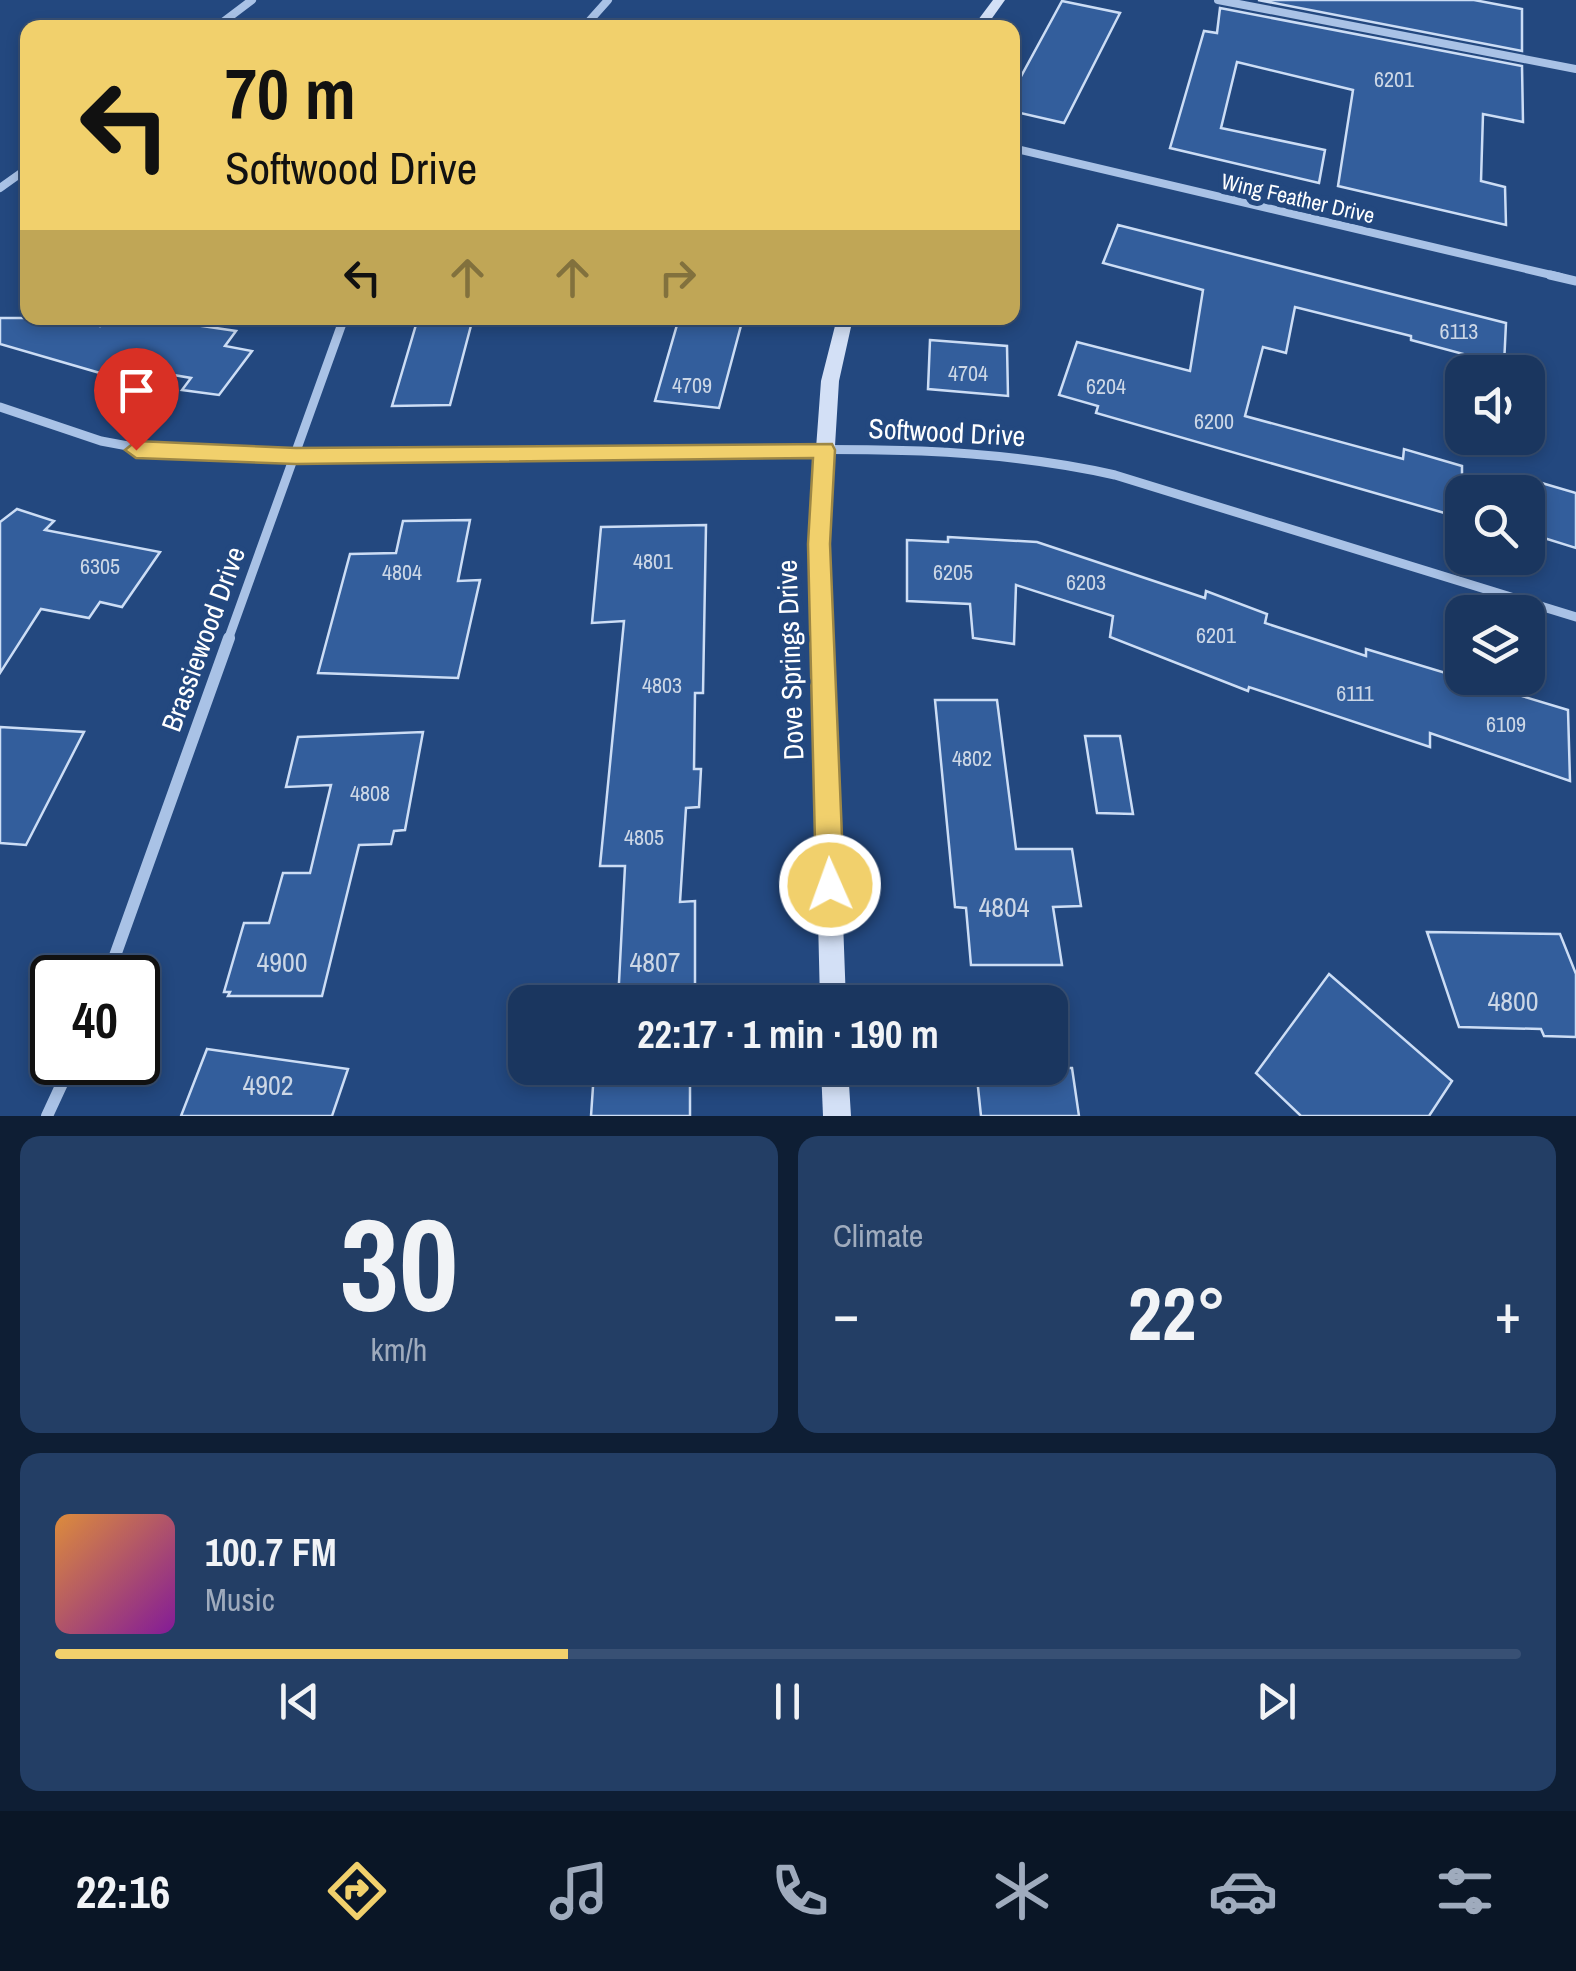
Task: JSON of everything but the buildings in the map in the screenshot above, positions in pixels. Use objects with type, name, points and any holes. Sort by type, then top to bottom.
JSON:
[{"type":"street","points":[[226,20],[252,0]]},
{"type":"street","points":[[589,20],[608,0]]},
{"type":"street","points":[[1218,0],[1576,69]]},
{"type":"street","name":"Wing Feather Drive","points":[[1020,150],[1576,281]]},
{"type":"street","name":"Brassiewood Drive","points":[[115,955],[342,325]]},
{"type":"street","name":"Dove Springs Drive","points":[[833,985],[819,544],[830,381],[843,325]]},
{"type":"street","name":"Softwood Drive","points":[[0,407],[136,450],[296,456],[824,450],[980,453],[1045,459],[1115,476],[1576,616]]},
{"type":"street","points":[[47,1116],[61,1085]]},
{"type":"street","points":[[836,1085],[837,1116]]},
{"type":"route","points":[[136,450],[296,456],[824,450],[819,544],[830,885]]}]
